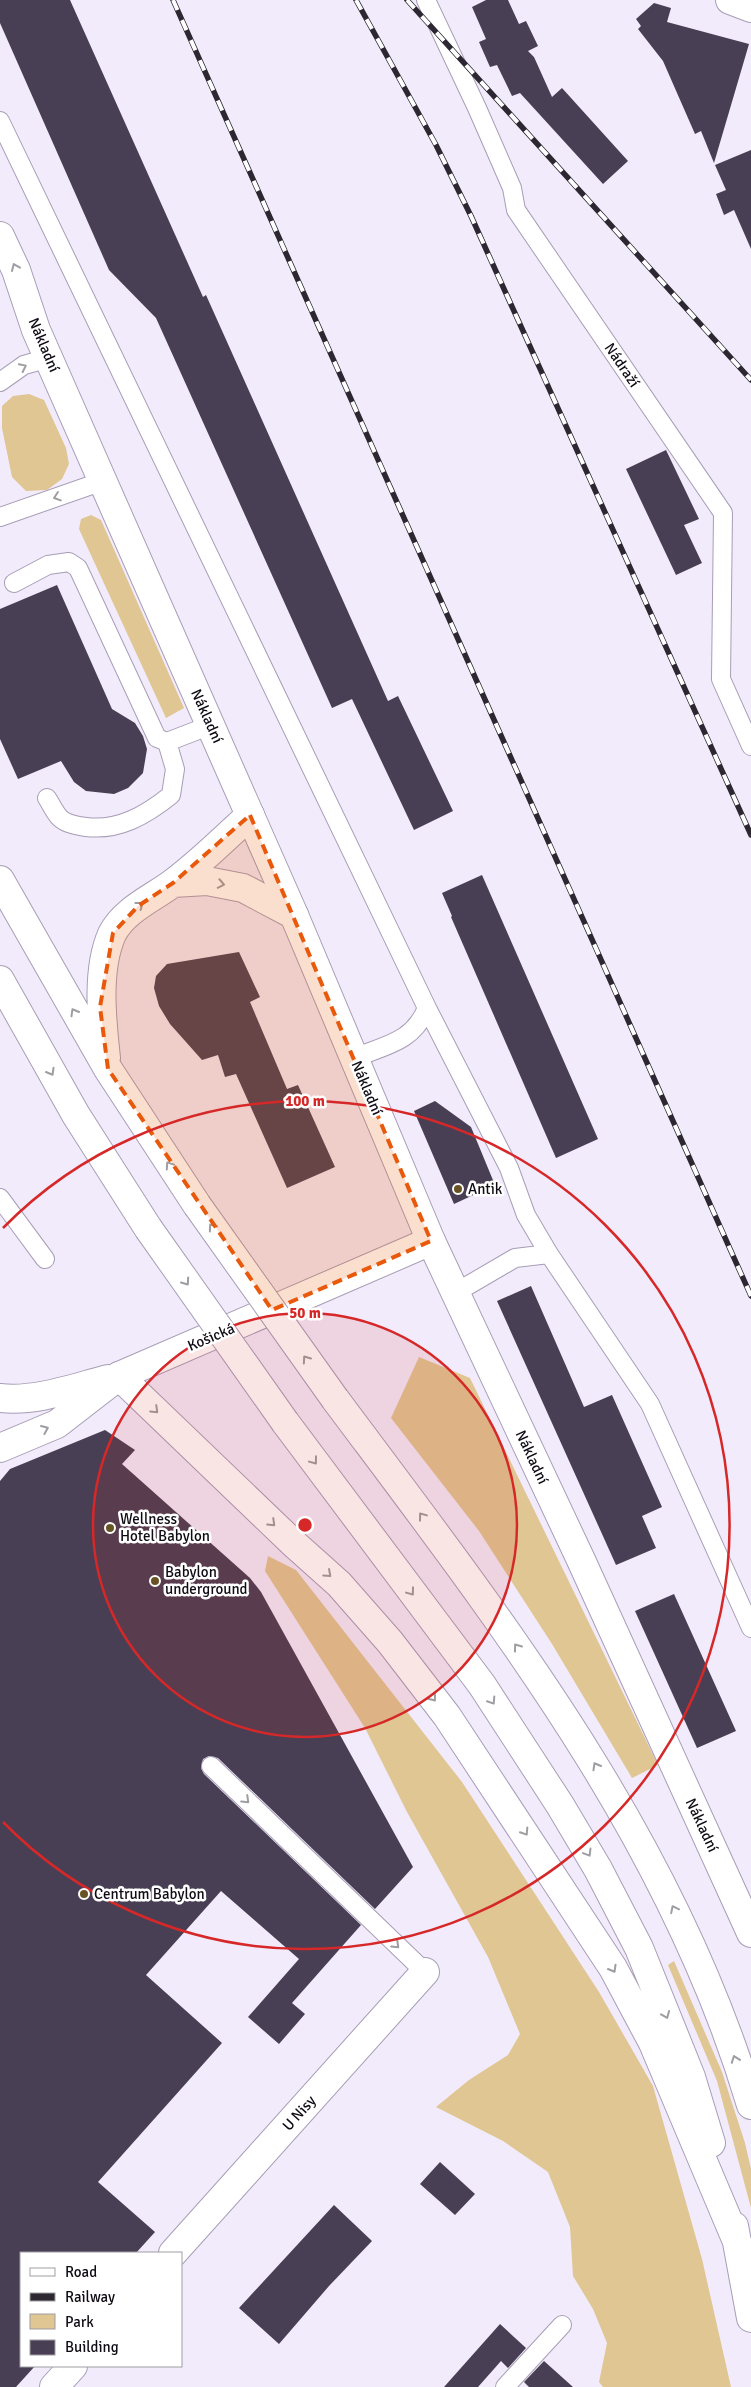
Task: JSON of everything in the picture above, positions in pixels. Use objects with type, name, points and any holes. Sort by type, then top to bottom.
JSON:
[{"type":"main road","points":[[730,0],[751,8]]},
{"type":"main road","name":"Nákladní","points":[[0,236],[16,270],[36,330],[294,915],[454,1293],[581,1560],[751,1933]]},
{"type":"main road","points":[[0,283],[20,306],[36,330]]},
{"type":"main road","points":[[108,1070],[100,1006],[104,974],[113,933],[138,906],[173,883],[250,815]]},
{"type":"main road","points":[[0,880],[108,1070],[197,1205],[335,1399],[540,1679],[593,1760],[656,1872],[696,1954],[751,2105]]},
{"type":"main road","points":[[173,883],[207,881],[243,888],[294,915]]},
{"type":"main road","points":[[3,988],[76,1115],[148,1228],[285,1422],[482,1685],[560,1805],[598,1869],[638,1948],[691,2077],[724,2184],[738,2244],[751,2318]]},
{"type":"main road","name":"Košická","points":[[0,1448],[57,1424],[119,1376],[431,1241]]},
{"type":"main road","points":[[0,1398],[13,1400],[37,1397],[119,1376],[292,1542],[339,1584],[390,1642],[447,1716],[613,1968],[653,2043],[738,2244]]},
{"type":"main road","name":"U Nisy","points":[[174,2252],[425,1972]]},
{"type":"main road","points":[[54,2387],[72,2367]]},
{"type":"lane","name":"Nádraží","points":[[426,0],[512,188],[516,210],[723,514],[721,679],[751,746]]},
{"type":"lane","points":[[0,121],[427,1008],[509,1168],[526,1215],[549,1254],[650,1404],[751,1628]]},
{"type":"lane","points":[[0,382],[24,365],[49,358]]},
{"type":"lane","points":[[0,517],[103,481]]},
{"type":"lane","points":[[14,583],[48,566],[69,562],[78,568],[157,738],[167,742],[210,725]]},
{"type":"lane","points":[[47,798],[61,819],[78,826],[102,829],[121,826],[154,809],[171,795],[175,769],[167,742]]},
{"type":"lane","points":[[354,1058],[407,1037],[421,1022],[427,1008]]},
{"type":"lane","points":[[0,1198],[45,1259]]},
{"type":"lane","points":[[454,1293],[515,1258],[549,1254]]},
{"type":"lane","points":[[210,1766],[425,1972]]},
{"type":"lane","points":[[505,2387],[562,2325]]},
{"type":"highlighted area","points":[[250,815],[431,1241],[272,1310],[108,1069],[100,1007],[113,933],[138,906],[173,883]]},
{"type":"green space","points":[[29,394],[44,400],[66,448],[69,464],[62,479],[47,490],[26,491],[12,477],[2,428],[2,406],[13,396]]},
{"type":"green space","points":[[91,515],[101,520],[184,708],[166,718],[79,529],[81,519]]},
{"type":"green space","points":[[419,1357],[470,1378],[658,1765],[632,1778],[552,1644],[479,1531],[391,1418]]},
{"type":"green space","points":[[268,1556],[296,1570],[462,1782],[599,1992],[653,2086],[702,2259],[731,2387],[603,2387],[599,2382],[607,2343],[593,2309],[573,2276],[570,2227],[548,2172],[503,2141],[436,2107],[469,2080],[508,2055],[520,2034],[488,1957],[407,1812],[365,1728],[265,1571]]},
{"type":"green space","points":[[674,1961],[722,2072],[745,2143],[751,2169],[751,2208],[717,2081],[668,1965]]},
{"type":"building","points":[[0,0],[70,0],[203,297],[206,295],[388,701],[398,696],[453,811],[414,830],[352,699],[332,708],[156,318],[109,270],[0,23]]},
{"type":"building","points":[[486,0],[508,0],[519,24],[526,21],[538,46],[528,51],[534,57],[552,97],[562,88],[628,161],[603,184],[520,93],[512,96],[497,65],[490,67],[479,42],[486,39],[472,7]]},
{"type":"building","points":[[654,3],[671,8],[667,22],[749,44],[714,163],[701,131],[695,134],[663,61],[638,29],[641,26],[636,19]]},
{"type":"building","points":[[751,150],[751,249],[734,210],[724,215],[716,194],[726,190],[715,165]]},
{"type":"building","points":[[666,450],[699,519],[684,525],[702,563],[676,575],[626,469]]},
{"type":"building","points":[[57,585],[112,709],[135,723],[143,736],[147,749],[143,773],[128,788],[114,794],[86,791],[74,782],[61,761],[18,779],[0,739],[0,609]]},
{"type":"building","points":[[482,875],[598,1139],[556,1158],[442,893]]},
{"type":"building","points":[[239,952],[260,997],[250,1002],[287,1089],[298,1085],[335,1167],[287,1188],[236,1074],[225,1077],[218,1055],[202,1060],[170,1024],[159,1006],[154,988],[156,976],[167,964]]},
{"type":"building","points":[[435,1101],[471,1127],[495,1185],[454,1204],[414,1111]]},
{"type":"building","points":[[531,1286],[584,1407],[612,1395],[662,1507],[642,1516],[656,1548],[616,1565],[497,1301]]},
{"type":"building","points":[[105,1430],[135,1450],[122,1464],[250,1578],[261,1592],[413,1867],[375,1909],[218,1758],[209,1756],[203,1759],[201,1768],[204,1774],[361,1925],[292,2003],[305,2014],[279,2044],[248,2017],[299,1959],[221,1891],[146,1975],[222,2043],[98,2182],[155,2232],[137,2252],[20,2252],[20,2367],[34,2367],[16,2387],[0,2387],[0,1481],[10,1469]]},
{"type":"building","points":[[674,1594],[736,1731],[697,1748],[635,1611]]},
{"type":"building","points":[[440,2162],[475,2194],[455,2215],[420,2184]]},
{"type":"building","points":[[334,2205],[372,2241],[329,2286],[279,2344],[239,2308]]},
{"type":"building","points":[[500,2324],[526,2348],[508,2368],[501,2361],[478,2387],[444,2387]]},
{"type":"building","points":[[544,2361],[573,2387],[529,2387],[524,2382]]},
{"type":"railway","points":[[173,0],[751,1296]]},
{"type":"railway","points":[[356,0],[436,145],[471,216],[751,835]]},
{"type":"railway","points":[[407,0],[751,380]]},
{"type":"place","name":"Antik","points":[[458,1189]]},
{"type":"place","name":"Wellness Hotel Babylon","points":[[110,1528]]},
{"type":"place","name":"Babylon underground","points":[[155,1581]]},
{"type":"place","name":"Centrum Babylon","points":[[84,1894]]}]
